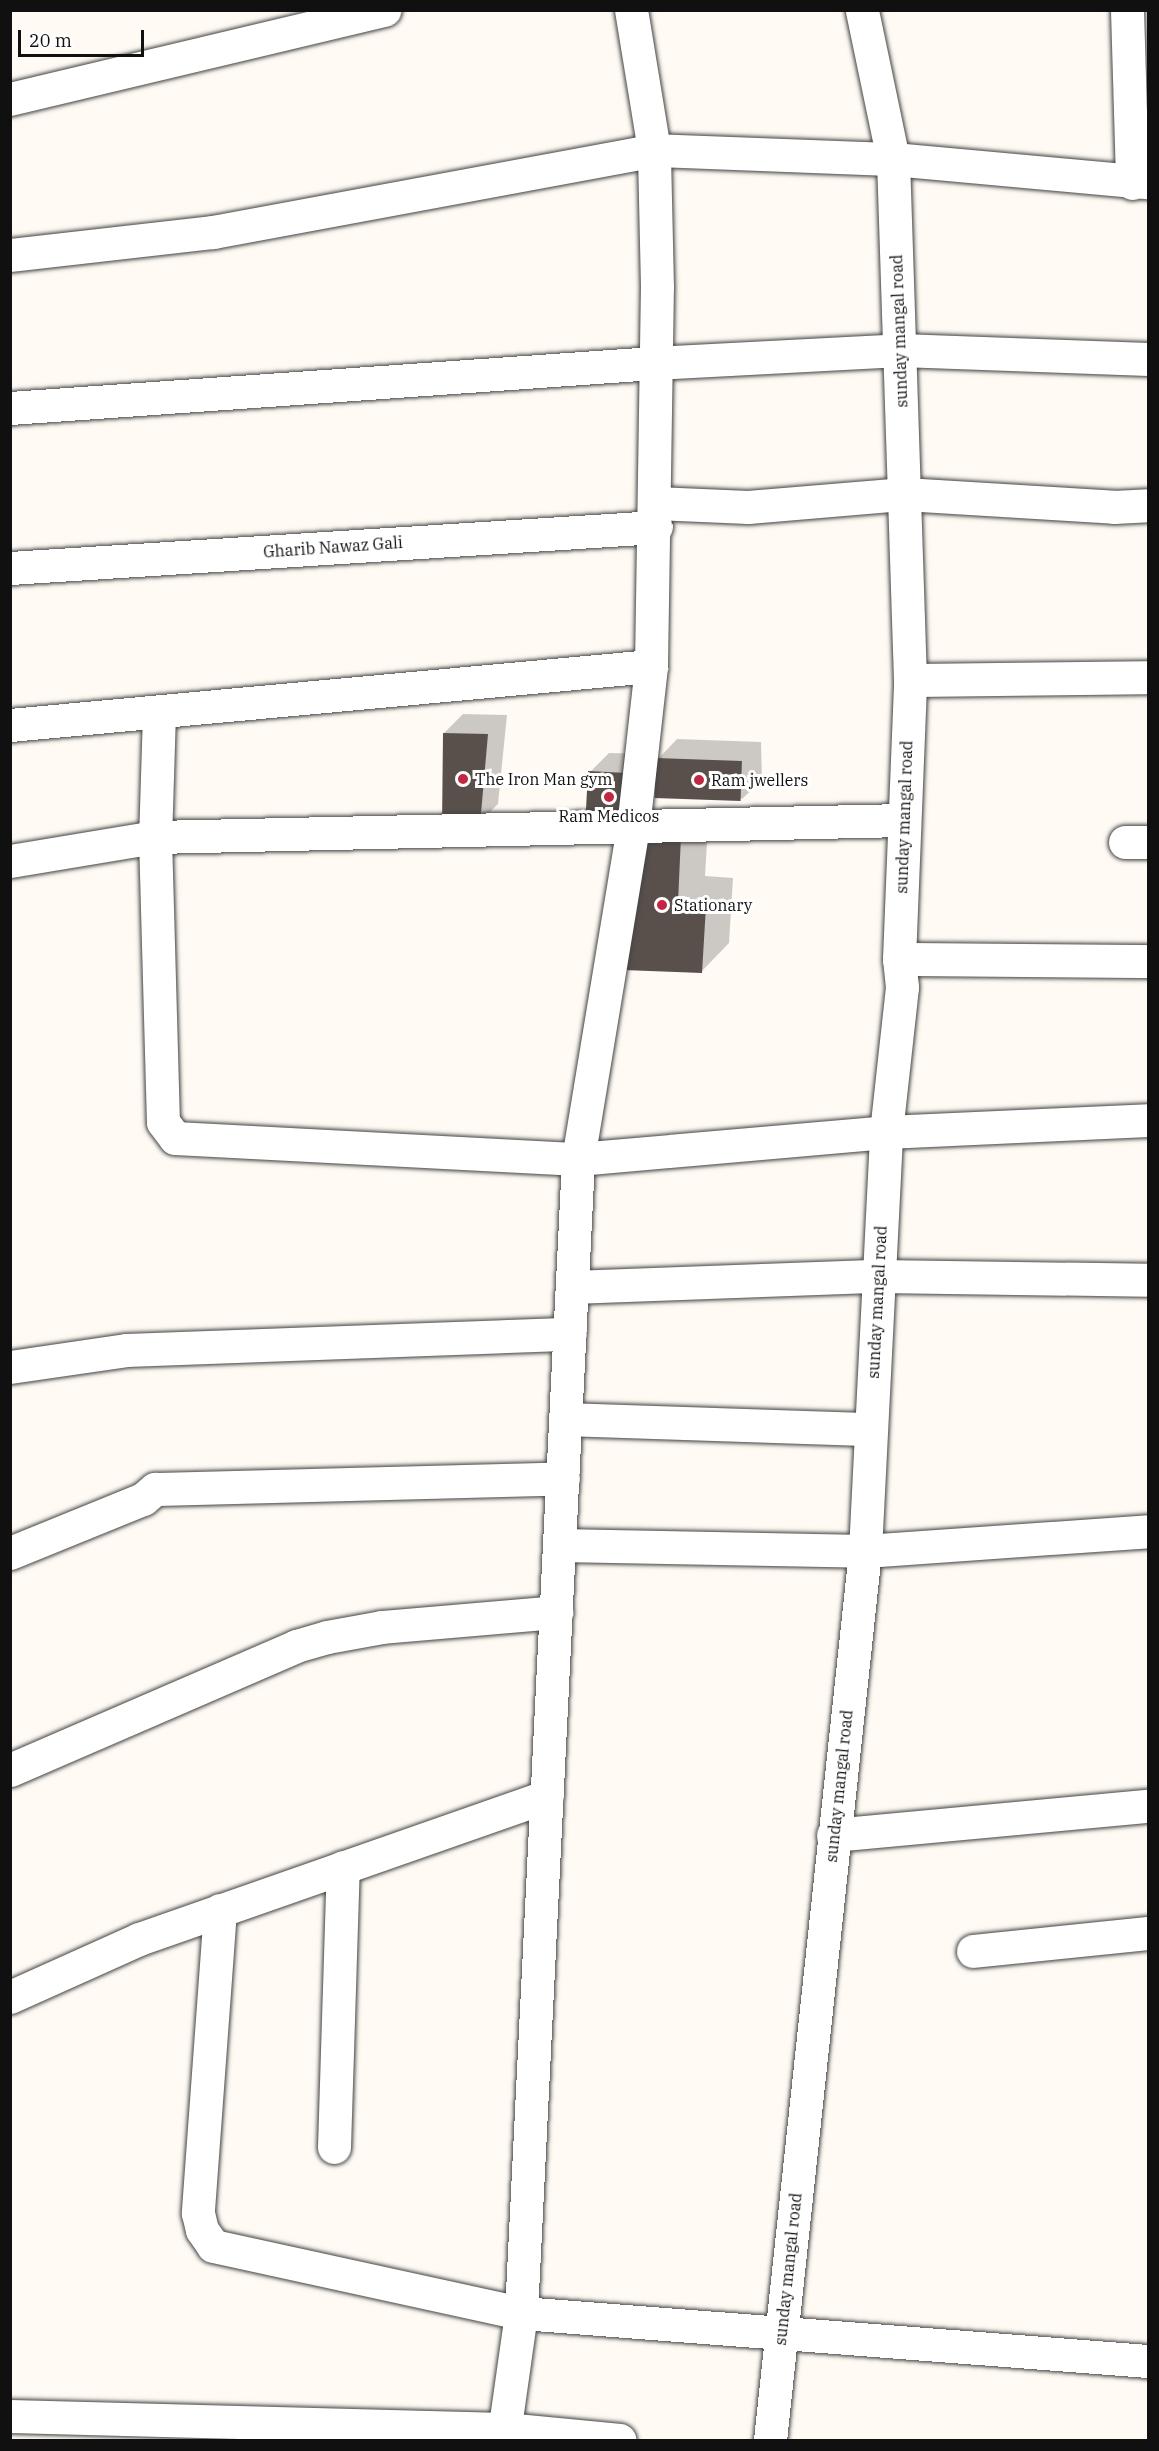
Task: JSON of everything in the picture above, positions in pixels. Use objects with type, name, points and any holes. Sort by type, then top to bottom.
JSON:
[{"type":"street","points":[[10,99],[385,10]]},
{"type":"street","points":[[504,2435],[521,2313],[578,1159],[633,827],[651,666],[657,287],[654,150],[631,10]]},
{"type":"street","name":"sunday mangal road","points":[[770,2440],[865,1551],[886,1132],[902,987],[899,959],[909,680],[893,159],[862,10]]},
{"type":"street","points":[[10,255],[213,232],[654,150],[893,159],[1140,183],[1127,10]]},
{"type":"street","points":[[10,408],[654,363],[900,350],[1149,359]]},
{"type":"street","name":"Gharib Nawaz Gali","points":[[10,568],[904,494],[1114,507],[1149,505]]},
{"type":"street","points":[[10,725],[651,666]]},
{"type":"street","points":[[909,680],[1149,677]]},
{"type":"street","points":[[159,713],[154,837],[163,1122],[171,1135],[578,1159],[886,1132],[1149,1120]]},
{"type":"street","points":[[10,861],[154,837],[903,820]]},
{"type":"street","points":[[899,959],[1149,961]]},
{"type":"street","points":[[572,1287],[878,1276],[1149,1280]]},
{"type":"street","points":[[10,1367],[126,1350],[570,1334]]},
{"type":"street","points":[[566,1419],[871,1429]]},
{"type":"street","points":[[10,1553],[143,1499],[155,1489],[562,1478]]},
{"type":"street","points":[[559,1545],[865,1551],[1149,1531]]},
{"type":"street","points":[[10,1770],[296,1646],[327,1636],[373,1628],[556,1612]]},
{"type":"street","points":[[10,1997],[139,1939],[547,1796]]},
{"type":"street","points":[[833,1835],[1149,1806]]},
{"type":"street","points":[[334,2147],[343,1867]]},
{"type":"street","points":[[220,1910],[198,2214],[208,2242],[521,2313],[1149,2361]]},
{"type":"street","points":[[973,1951],[1149,1932]]},
{"type":"street","points":[[10,2416],[619,2440]]},
{"type":"building","name":"The Iron Man gym","points":[[443,733],[488,734],[480,825],[442,827]]},
{"type":"building","name":"Ram jwellers","points":[[656,758],[742,761],[741,801],[655,798]]},
{"type":"building","name":"Ram Medicos","points":[[588,771],[632,773],[629,824],[585,822]]},
{"type":"building","name":"Stationary","points":[[641,836],[681,836],[678,903],[706,906],[702,973],[623,970]]},
{"type":"place","name":"The Iron Man gym","points":[[463,779]]},
{"type":"place","name":"Ram jwellers","points":[[699,780]]},
{"type":"place","name":"Ram Medicos","points":[[609,797]]},
{"type":"place","name":"Stationary","points":[[662,905]]}]
